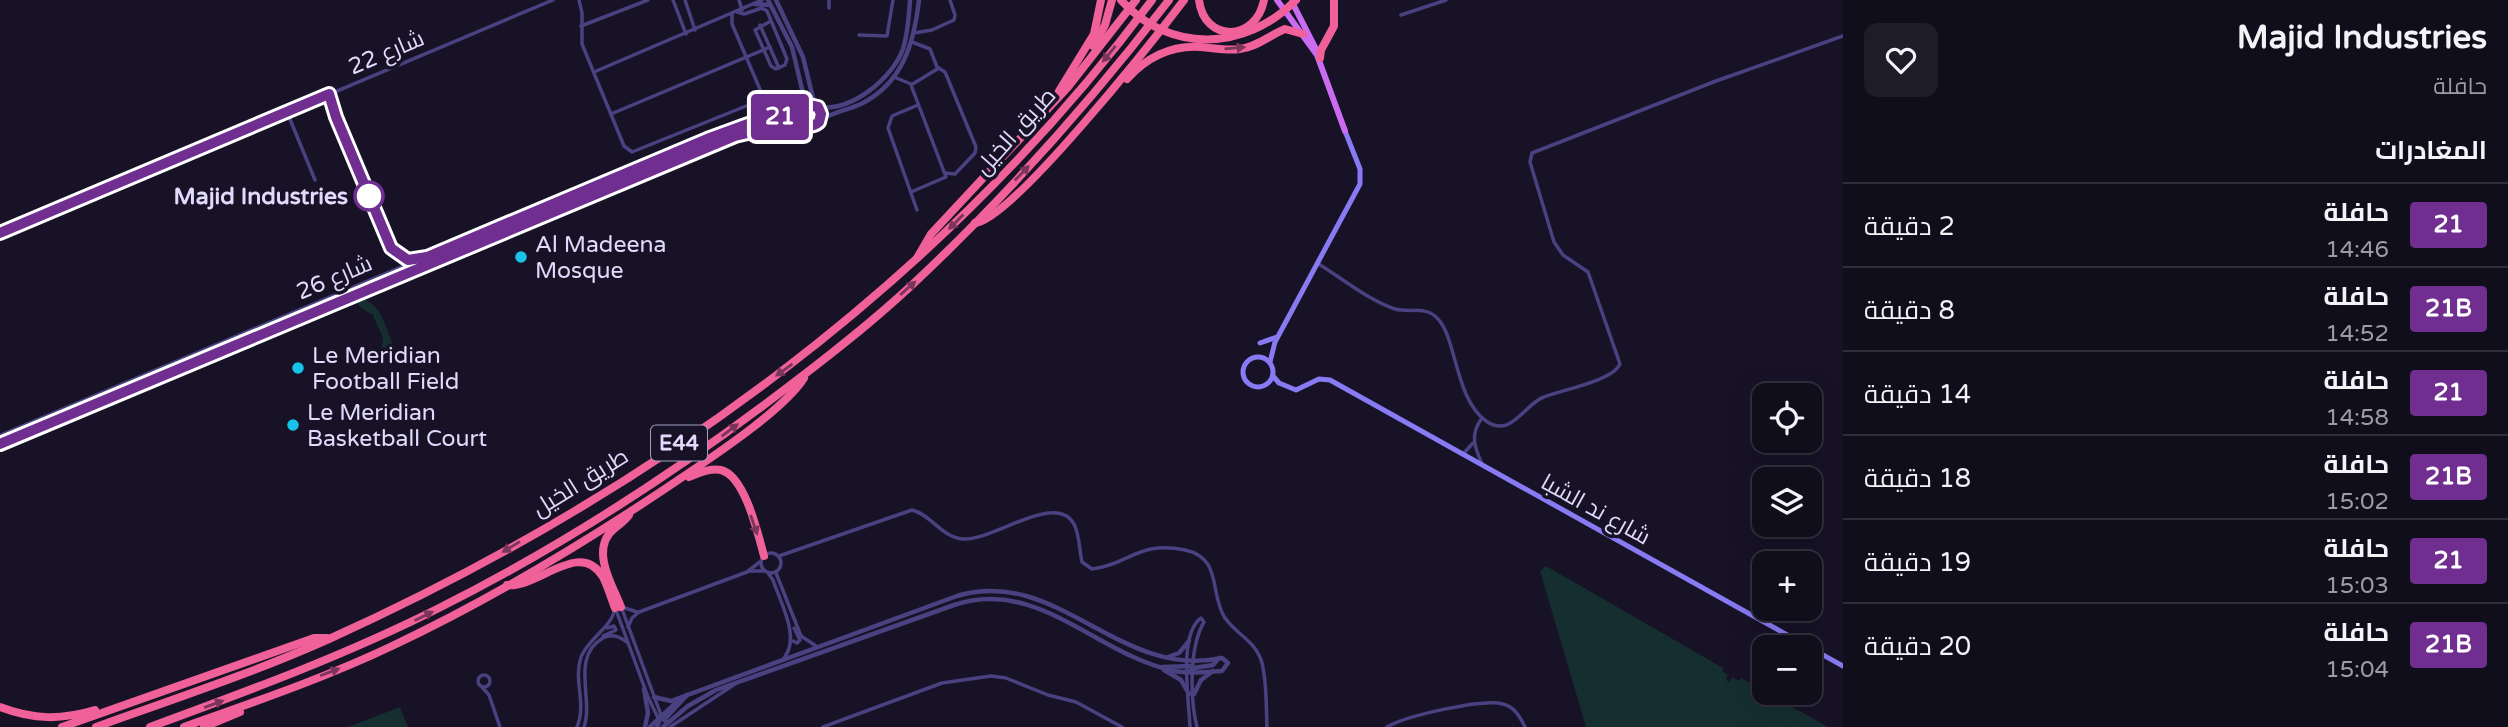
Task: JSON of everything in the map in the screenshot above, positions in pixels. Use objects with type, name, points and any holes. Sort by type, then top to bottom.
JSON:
[{"type":"highway","points":[[1049,108],[1092,39],[1099,20],[1101,0]]},
{"type":"highway","points":[[1068,87],[1102,31],[1112,0]]},
{"type":"highway","points":[[1121,0],[1156,29],[1178,37],[1203,40],[1244,34],[1271,20],[1296,0]]},
{"type":"highway","points":[[916,260],[931,234],[1068,87],[1136,0]]},
{"type":"highway","name":"طريق الخيل","points":[[96,727],[228,680],[329,638],[484,562],[673,447],[807,353],[916,260],[1019,157],[1095,71],[1152,0]]},
{"type":"highway","name":"طريق الخيل","points":[[150,727],[309,667],[452,601],[657,481],[807,372],[897,299],[975,223],[1058,134],[1169,0]]},
{"type":"highway","points":[[975,223],[991,217],[1053,158],[1184,0]]},
{"type":"highway","points":[[1199,0],[1203,15],[1209,23],[1221,30],[1234,32],[1254,23],[1264,0]]},
{"type":"highway","points":[[1320,58],[1321,50],[1334,29],[1334,0]]},
{"type":"highway","points":[[1077,131],[1087,125],[1138,68],[1162,53],[1189,47],[1243,49],[1285,29],[1303,34]]},
{"type":"highway","points":[[184,727],[390,647],[507,585],[673,484],[785,400],[807,372]]},
{"type":"highway","points":[[673,484],[714,469],[734,477],[742,491],[763,558]]},
{"type":"highway","points":[[618,608],[604,563],[603,549],[608,535],[632,510]]},
{"type":"highway","points":[[507,585],[522,585],[569,563],[583,563],[602,576],[618,608]]},
{"type":"highway","points":[[62,727],[314,638],[329,638]]},
{"type":"highway","points":[[204,727],[256,706],[267,697]]},
{"type":"highway","points":[[0,707],[25,716],[56,718],[138,699]]},
{"type":"main road","points":[[1277,0],[1303,34],[1321,65],[1360,169],[1360,181],[1276,340],[1269,362],[1273,376],[1279,383],[1293,390],[1319,379],[1332,382]]},
{"type":"main road","points":[[1290,0],[1320,58],[1345,131]]},
{"type":"main road","points":[[1260,343],[1276,340]]},
{"type":"main road","points":[[1260,357],[1276,340]]},
{"type":"main road","points":[[1269,362],[1260,357],[1253,358],[1246,363],[1243,377],[1254,387],[1268,384],[1295,392],[1305,390],[1318,381],[1332,382]]},
{"type":"main road","points":[[1268,384],[1273,376]]},
{"type":"main road","name":"شارع ند الشبا","points":[[1332,382],[1843,666]]},
{"type":"street","name":"شارع 22","points":[[0,233],[553,0]]},
{"type":"street","points":[[579,0],[582,44],[625,148],[634,152],[759,101],[762,97],[732,24],[739,0]]},
{"type":"street","points":[[581,26],[648,0]]},
{"type":"street","points":[[673,0],[687,34]]},
{"type":"street","points":[[685,0],[695,30]]},
{"type":"street","points":[[768,0],[792,47],[806,106]]},
{"type":"street","points":[[776,0],[803,57],[821,120]]},
{"type":"street","points":[[829,0],[829,8]]},
{"type":"street","points":[[859,35],[887,36],[893,0]]},
{"type":"street","points":[[806,106],[833,107],[855,99],[885,76],[903,47],[910,0]]},
{"type":"street","points":[[806,106],[801,112],[802,120],[810,126],[870,99],[894,78],[912,42],[919,0]]},
{"type":"street","points":[[914,33],[955,19],[950,0]]},
{"type":"street","points":[[1401,15],[1446,0]]},
{"type":"street","points":[[594,72],[758,1],[772,6]]},
{"type":"street","points":[[737,12],[744,14],[763,8],[767,11],[771,21],[786,59],[786,64],[779,68],[772,68],[755,30],[771,21]]},
{"type":"street","points":[[916,23],[924,31]]},
{"type":"street","points":[[761,25],[779,68]]},
{"type":"street","points":[[1317,264],[1386,305],[1400,310],[1425,311],[1438,318],[1463,387],[1482,418],[1495,425],[1510,424],[1536,400],[1610,375],[1619,366],[1619,358],[1590,275],[1583,267],[1563,255],[1554,242],[1530,162],[1532,153],[1716,81],[1843,36]]},
{"type":"street","points":[[912,42],[930,49],[939,68],[945,72],[976,149],[955,174],[945,173]]},
{"type":"street","points":[[611,114],[770,47]]},
{"type":"street","points":[[894,78],[911,84],[939,68]]},
{"type":"street","points":[[755,122],[796,107],[801,99],[801,84]]},
{"type":"street","points":[[911,84],[945,173],[944,180],[911,192]]},
{"type":"street","points":[[917,210],[888,125],[892,116],[918,105]]},
{"type":"street","points":[[287,112],[315,180]]},
{"type":"street","name":"شارع 26","points":[[0,436],[700,142],[755,122],[801,112]]},
{"type":"street","name":"شارع 26","points":[[0,444],[702,149],[752,130],[802,120]]},
{"type":"street","points":[[700,142],[703,144],[702,149]]},
{"type":"street","points":[[391,248],[405,260],[427,257]]},
{"type":"street","points":[[394,278],[399,269]]},
{"type":"street","points":[[148,373],[150,382]]},
{"type":"street","points":[[1482,418],[1476,428],[1473,443],[1482,466]]},
{"type":"street","points":[[1462,454],[1473,443]]},
{"type":"street","points":[[747,572],[771,553],[779,556],[912,510],[923,514],[945,533],[964,539],[984,536],[1046,512],[1060,512],[1074,524],[1082,562],[1092,569],[1150,549],[1191,551],[1202,558],[1212,570],[1223,615],[1259,654],[1264,673],[1267,727]]},
{"type":"street","points":[[776,573],[782,564],[779,556]]},
{"type":"street","points":[[763,558],[793,642],[798,643],[800,639],[776,573]]},
{"type":"street","points":[[628,627],[639,612],[747,572],[776,573]]},
{"type":"street","points":[[654,697],[668,702],[784,657],[957,596],[992,591],[1042,600],[1114,638],[1191,668],[1219,658],[1226,659],[1228,667],[1213,671],[1161,667]]},
{"type":"street","points":[[645,689],[647,727],[662,723],[702,697],[739,681],[961,603],[989,598],[1009,599],[1035,606],[1116,649],[1161,667],[1181,680],[1191,694],[1197,727]]},
{"type":"street","points":[[618,608],[639,612]]},
{"type":"street","points":[[618,608],[628,627],[662,723]]},
{"type":"street","points":[[577,727],[582,705],[578,682],[579,665],[586,646],[598,631],[611,622],[618,608]]},
{"type":"street","points":[[618,608],[645,689],[662,723]]},
{"type":"street","points":[[1164,658],[1179,653],[1189,641],[1198,620],[1203,619],[1191,668]]},
{"type":"street","points":[[793,620],[804,640],[816,646]]},
{"type":"street","points":[[784,657],[791,644],[788,622]]},
{"type":"street","points":[[584,727],[588,708],[584,668],[590,652],[602,636],[613,633],[616,629],[611,626],[598,631]]},
{"type":"street","points":[[597,643],[604,637],[613,636],[629,645]]},
{"type":"street","points":[[1189,641],[1190,727]]},
{"type":"street","points":[[1191,694],[1201,680],[1213,671]]},
{"type":"street","points":[[489,695],[478,683],[481,676],[488,677],[489,695],[500,727]]},
{"type":"street","points":[[823,727],[942,683],[986,676],[1006,678],[1048,695],[1070,700],[1122,727]]},
{"type":"street","points":[[482,687],[489,684]]},
{"type":"street","points":[[662,723],[687,694]]},
{"type":"street","points":[[662,723],[687,694]]},
{"type":"street","points":[[1387,727],[1411,715],[1493,703],[1511,707],[1525,727]]},
{"type":"green space","points":[[353,297],[370,302],[376,308],[394,347],[381,351],[383,338],[373,315],[361,308]]},
{"type":"green space","points":[[1546,566],[1723,668],[1722,671],[1728,675],[1726,680],[1730,682],[1732,677],[1739,681],[1741,678],[1752,684],[1752,705],[1789,705],[1828,727],[1586,727],[1540,571]]},
{"type":"green space","points":[[400,707],[408,727],[348,727]]},
{"type":"bus line","name":"21","points":[[0,233],[329,94],[391,248],[400,257],[408,260],[427,257],[733,129],[801,112],[809,105],[818,107],[821,112],[821,120],[813,126],[806,125],[802,120],[752,130],[668,162],[0,444]]},
{"type":"place","name":"Majid Industries","points":[[369,196]]},
{"type":"place","name":"Al Madeena Mosque","points":[[521,257]]},
{"type":"place","name":"Le Meridian Football Field","points":[[298,368]]},
{"type":"place","name":"Le Meridian Basketball Court","points":[[293,425]]}]
